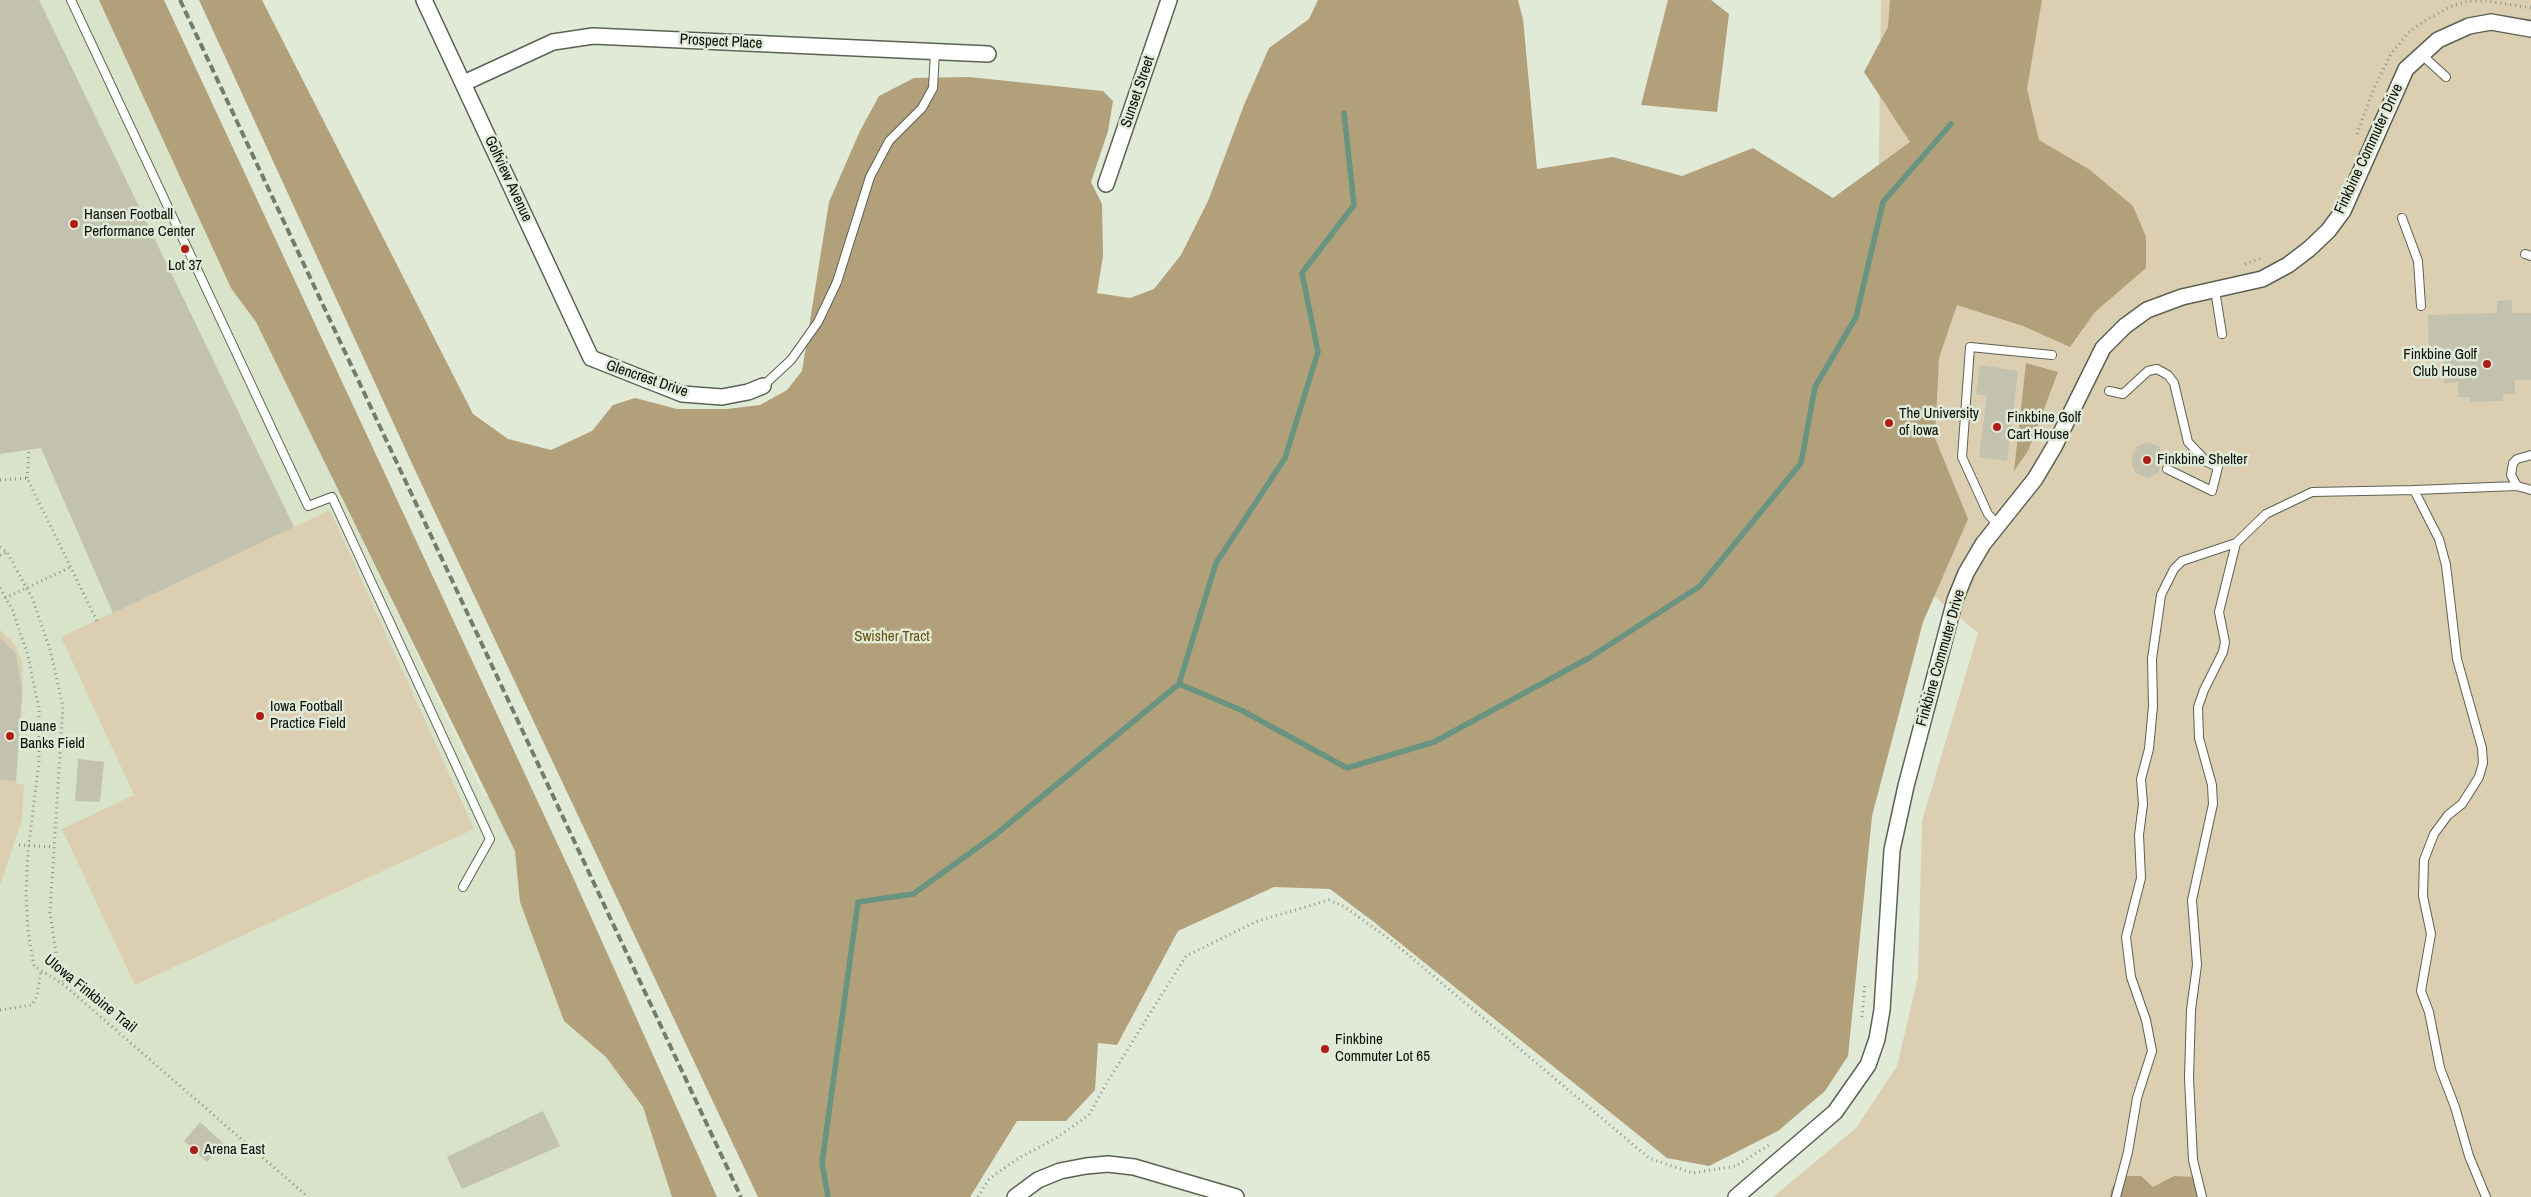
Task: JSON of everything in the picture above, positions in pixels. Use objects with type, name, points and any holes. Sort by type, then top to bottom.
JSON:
[{"type":"street","name":"Golfview Avenue","points":[[424,0],[591,358]]},
{"type":"street","name":"Sunset Street","points":[[1106,184],[1169,0]]},
{"type":"street","name":"Finkbine Commuter Drive","points":[[1736,1197],[1835,1112],[1868,1065],[1877,1038],[1882,1010],[1892,850],[1906,786],[1956,600],[1966,572],[1983,544],[2035,479],[2054,447],[2103,348],[2125,326],[2147,310],[2182,297],[2262,279],[2288,266],[2328,231],[2343,211],[2406,69],[2421,54],[2449,34],[2469,26],[2491,22],[2531,30]]},
{"type":"street","name":"Prospect Place","points":[[464,84],[533,50],[574,37],[593,36],[988,54]]},
{"type":"street","name":"Glencrest Drive","points":[[591,358],[682,394],[722,397],[748,392],[763,386]]},
{"type":"street","points":[[1015,1197],[1038,1180],[1060,1171],[1108,1164],[1134,1167],[1236,1197]]},
{"type":"lane","points":[[71,0],[308,506],[332,497],[490,839],[463,887]]},
{"type":"lane","points":[[763,386],[791,360],[818,322],[837,282],[870,176],[889,141],[922,108],[933,88],[934,52]]},
{"type":"lane","points":[[2421,54],[2446,77]]},
{"type":"lane","points":[[2402,218],[2418,261],[2421,306]]},
{"type":"lane","points":[[2216,290],[2222,334]]},
{"type":"lane","points":[[1998,525],[1988,514],[1962,457],[1970,347],[2052,355]]},
{"type":"lane","points":[[2109,391],[2123,394],[2148,371],[2157,369],[2168,375],[2174,383],[2188,442],[2207,462],[2218,467],[2212,491],[2167,469]]},
{"type":"lane","points":[[2517,486],[2511,475],[2513,463],[2522,456],[2531,455]]},
{"type":"lane","points":[[2116,1197],[2128,1152],[2137,1098],[2152,1051],[2146,1020],[2131,977],[2126,937],[2140,878],[2139,835],[2143,804],[2141,779],[2149,749],[2153,706],[2152,659],[2161,595],[2174,569],[2182,561],[2236,543],[2266,514],[2312,492],[2517,486],[2531,490]]},
{"type":"lane","points":[[2414,490],[2439,539],[2446,565],[2457,659],[2482,748],[2483,763],[2479,777],[2462,804],[2448,816],[2434,834],[2424,860],[2423,896],[2431,934],[2421,991],[2429,1012],[2440,1068],[2455,1107],[2469,1156],[2486,1197]]},
{"type":"lane","points":[[2202,1197],[2193,1160],[2189,1078],[2192,1010],[2197,965],[2192,900],[2213,804],[2212,784],[2199,738],[2198,707],[2204,690],[2223,652],[2225,642],[2219,612],[2236,543]]},
{"type":"path","points":[[2354,141],[2374,88],[2391,54],[2408,34],[2446,9],[2469,1],[2487,1],[2531,8]]},
{"type":"path","points":[[2239,266],[2265,257]]},
{"type":"path","points":[[29,450],[28,478],[98,623]]},
{"type":"path","points":[[0,480],[28,478]]},
{"type":"path","points":[[0,547],[7,552],[33,600],[50,650],[63,706],[50,913],[59,973],[66,987]]},
{"type":"path","points":[[0,556],[7,552]]},
{"type":"path","points":[[6,598],[71,567]]},
{"type":"path","name":"UIowa Finkbine Trail","points":[[0,588],[6,598],[27,652],[39,708],[39,761],[28,845],[26,893],[28,932],[34,966],[66,987],[308,1197]]},
{"type":"path","points":[[19,845],[54,847]]},
{"type":"path","points":[[978,1197],[989,1179],[1019,1158],[1063,1134],[1089,1115],[1106,1084],[1186,956],[1255,922],[1329,900],[1345,907],[1393,942],[1649,1158],[1692,1172],[1736,1166],[1772,1142]]},
{"type":"path","points":[[0,1010],[32,1005],[37,996],[41,970]]},
{"type":"path","points":[[1862,1022],[1866,974]]},
{"type":"shaded area","points":[[0,0],[108,0],[483,795],[533,813],[712,1197],[0,1197]]},
{"type":"shaded area","points":[[1881,0],[2531,0],[2531,1197],[1773,1197],[1856,1128],[1897,1066],[1918,977],[1922,821],[1978,633],[1874,546]]},
{"type":"shaded area","name":"Iowa Football Practice Field","points":[[330,510],[474,829],[135,985],[62,829],[134,795],[61,637]]},
{"type":"shaded area","name":"Duane Banks Field","points":[[0,630],[14,643],[22,661],[23,690],[16,783],[24,785],[22,819],[0,885]]},
{"type":"green space","points":[[99,0],[164,0],[572,875],[717,1197],[672,1197],[643,1107],[606,1057],[564,1021],[520,902],[515,851],[256,322],[231,288]]},
{"type":"green space","name":"Swisher Tract","points":[[199,0],[262,0],[473,414],[508,439],[551,450],[592,431],[613,405],[635,398],[677,409],[727,409],[760,405],[787,390],[802,371],[829,202],[860,131],[879,96],[914,78],[969,77],[1103,91],[1113,101],[1108,131],[1091,182],[1102,204],[1103,256],[1097,293],[1130,298],[1154,289],[1181,255],[1208,201],[1244,105],[1269,48],[1309,19],[1318,0],[1518,0],[1523,19],[1537,169],[1613,157],[1682,176],[1753,148],[1833,198],[1910,142],[1864,72],[1888,27],[1890,0],[2042,0],[2027,89],[2039,140],[2090,170],[2133,206],[2146,237],[2146,268],[2095,312],[2070,347],[2023,326],[1957,305],[1939,358],[1935,438],[1968,519],[1923,622],[1872,816],[1848,1056],[1825,1091],[1778,1131],[1709,1166],[1667,1158],[1374,922],[1330,889],[1274,887],[1178,931],[1117,1045],[1098,1043],[1095,1090],[1066,1121],[1017,1121],[970,1197],[758,1197],[415,470]]},
{"type":"green space","points":[[1668,0],[1711,0],[1729,14],[1717,112],[1641,105]]},
{"type":"green space","points":[[2026,363],[2058,372],[2028,451],[2014,471]]},
{"type":"green space","points":[[2118,1176],[2141,1176],[2153,1187],[2174,1176],[2195,1177],[2197,1197],[2110,1197],[2111,1190]]},
{"type":"building","name":"Hansen Football Performance Center","points":[[0,0],[39,0],[294,527],[113,613],[41,448],[0,454]]},
{"type":"building","name":"Finkbine Golf Club House","points":[[2512,300],[2512,313],[2531,313],[2531,380],[2515,380],[2515,394],[2503,394],[2503,401],[2470,402],[2470,397],[2458,397],[2458,382],[2444,383],[2443,347],[2429,347],[2428,315],[2497,313],[2497,301]]},
{"type":"building","name":"Finkbine Golf Cart House","points":[[1980,365],[2018,371],[2007,461],[1979,457],[1987,396],[1976,394]]},
{"type":"building","name":"Finkbine Shelter","points":[[2147,442],[2159,446],[2163,460],[2158,473],[2148,478],[2135,473],[2131,461],[2136,447]]},
{"type":"building","name":"Duane Banks Field","points":[[0,637],[16,654],[22,690],[16,781],[0,780]]},
{"type":"building","points":[[78,759],[104,762],[100,802],[75,801]]},
{"type":"building","points":[[543,1111],[560,1146],[462,1189],[447,1157]]},
{"type":"building","points":[[200,1122],[224,1144],[207,1162],[184,1141]]},
{"type":"waterway","points":[[1179,684],[1216,563],[1285,458],[1318,352],[1302,273],[1354,205],[1344,113]]},
{"type":"waterway","points":[[828,1197],[822,1163],[858,902],[913,894],[995,835],[1179,684],[1241,710],[1347,768],[1434,742],[1589,658],[1700,586],[1801,463],[1815,387],[1856,317],[1883,202],[1951,124]]},
{"type":"railway","points":[[180,0],[741,1197]]},
{"type":"place","name":"Hansen Football Performance Center","points":[[74,224]]},
{"type":"place","name":"Lot 37","points":[[185,249]]},
{"type":"place","name":"Finkbine Golf Club House","points":[[2487,364]]},
{"type":"place","name":"The University of Iowa","points":[[1889,423]]},
{"type":"place","name":"Finkbine Golf Cart House","points":[[1997,427]]},
{"type":"place","name":"Finkbine Shelter","points":[[2147,460]]},
{"type":"place","name":"Iowa Football Practice Field","points":[[260,716]]},
{"type":"place","name":"Duane Banks Field","points":[[10,736]]},
{"type":"place","name":"Finkbine Commuter Lot 65","points":[[1325,1049]]},
{"type":"place","name":"Arena East","points":[[194,1150]]}]
